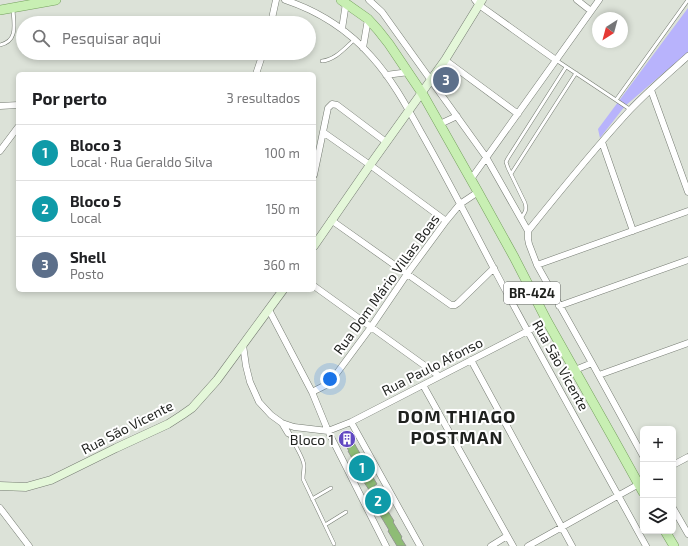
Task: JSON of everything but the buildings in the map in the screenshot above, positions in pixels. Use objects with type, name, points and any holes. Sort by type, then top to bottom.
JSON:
[{"type":"main road","points":[[0,10],[56,0]]},
{"type":"main road","name":"BR-424","points":[[343,2],[368,20],[389,44],[422,93],[471,179],[547,321],[640,486]]},
{"type":"main road","points":[[667,534],[674,546]]},
{"type":"street","points":[[273,16],[276,0]]},
{"type":"street","name":"Rua São Vicente","points":[[285,0],[313,11],[342,30],[364,48],[386,75],[409,111],[646,546]]},
{"type":"street","points":[[369,0],[382,12],[486,157],[528,231],[529,244],[537,265],[550,290],[640,450]]},
{"type":"street","points":[[577,0],[591,11]]},
{"type":"street","points":[[471,179],[599,0]]},
{"type":"street","points":[[342,30],[343,2]]},
{"type":"street","points":[[316,243],[370,164],[445,60],[479,2],[556,60]]},
{"type":"street","points":[[364,48],[368,20]]},
{"type":"street","points":[[528,231],[602,142],[631,110],[688,56]]},
{"type":"street","points":[[257,72],[261,60]]},
{"type":"street","points":[[445,60],[518,114]]},
{"type":"street","points":[[386,75],[409,72]]},
{"type":"street","points":[[651,90],[688,192]]},
{"type":"street","points":[[316,165],[328,108],[330,105],[334,104],[386,142]]},
{"type":"street","points":[[0,106],[16,105]]},
{"type":"street","points":[[440,124],[457,116]]},
{"type":"street","points":[[0,151],[16,130]]},
{"type":"street","points":[[323,132],[370,164],[446,221]]},
{"type":"street","points":[[602,142],[633,231]]},
{"type":"street","name":"Rua Dom Mário Villas Boas","points":[[312,392],[326,385],[334,378],[446,221],[460,204],[478,192]]},
{"type":"street","points":[[537,265],[688,211]]},
{"type":"street","points":[[331,220],[451,305],[458,303],[494,268]]},
{"type":"street","points":[[559,306],[688,260]]},
{"type":"street","points":[[316,287],[439,376]]},
{"type":"street","points":[[534,296],[550,290]]},
{"type":"street","name":"Rua São Vicente","points":[[0,486],[26,486],[51,480],[168,424],[192,408],[217,380],[282,292]]},
{"type":"street","points":[[269,310],[312,392],[328,431],[386,546]]},
{"type":"street","name":"Rua Paulo Afonso","points":[[328,431],[351,422],[547,321]]},
{"type":"street","points":[[599,375],[688,343]]},
{"type":"street","points":[[243,345],[250,382],[259,402],[270,415],[294,427],[328,431]]},
{"type":"street","points":[[471,360],[572,546]]},
{"type":"street","points":[[575,370],[592,363]]},
{"type":"street","points":[[423,385],[513,546]]},
{"type":"street","points":[[282,422],[288,433]]},
{"type":"street","points":[[351,422],[420,546]]},
{"type":"street","points":[[676,463],[688,457]]},
{"type":"street","points":[[528,546],[619,496],[640,488]]},
{"type":"street","points":[[0,508],[29,546]]},
{"type":"street","points":[[676,515],[688,533]]},
{"type":"street","points":[[492,546],[507,536]]},
{"type":"lane","points":[[616,100],[688,0]]},
{"type":"lane","points":[[0,45],[6,44],[11,40],[14,34],[14,8]]},
{"type":"lane","points":[[322,61],[328,61],[333,58],[354,40]]},
{"type":"lane","points":[[556,60],[631,110]]},
{"type":"lane","points":[[521,218],[525,214],[525,203],[506,162],[566,67]]},
{"type":"lane","points":[[511,174],[576,73]]},
{"type":"lane","points":[[288,433],[304,461],[302,473],[303,479],[334,544]]},
{"type":"lane","points":[[312,499],[331,488]]},
{"type":"lane","points":[[325,525],[346,512]]},
{"type":"shaded area","points":[[688,8],[688,52],[625,106],[600,138],[598,129]]},
{"type":"place","name":"Shell","points":[[446,80]]},
{"type":"place","name":"Bloco 1","points":[[347,439]]},
{"type":"place","name":"Bloco 3","points":[[362,468]]},
{"type":"place","name":"Bloco 5","points":[[378,501]]},
{"type":"district","name":"DOM THIAGO POSTMAN","points":[[457,426]]}]
